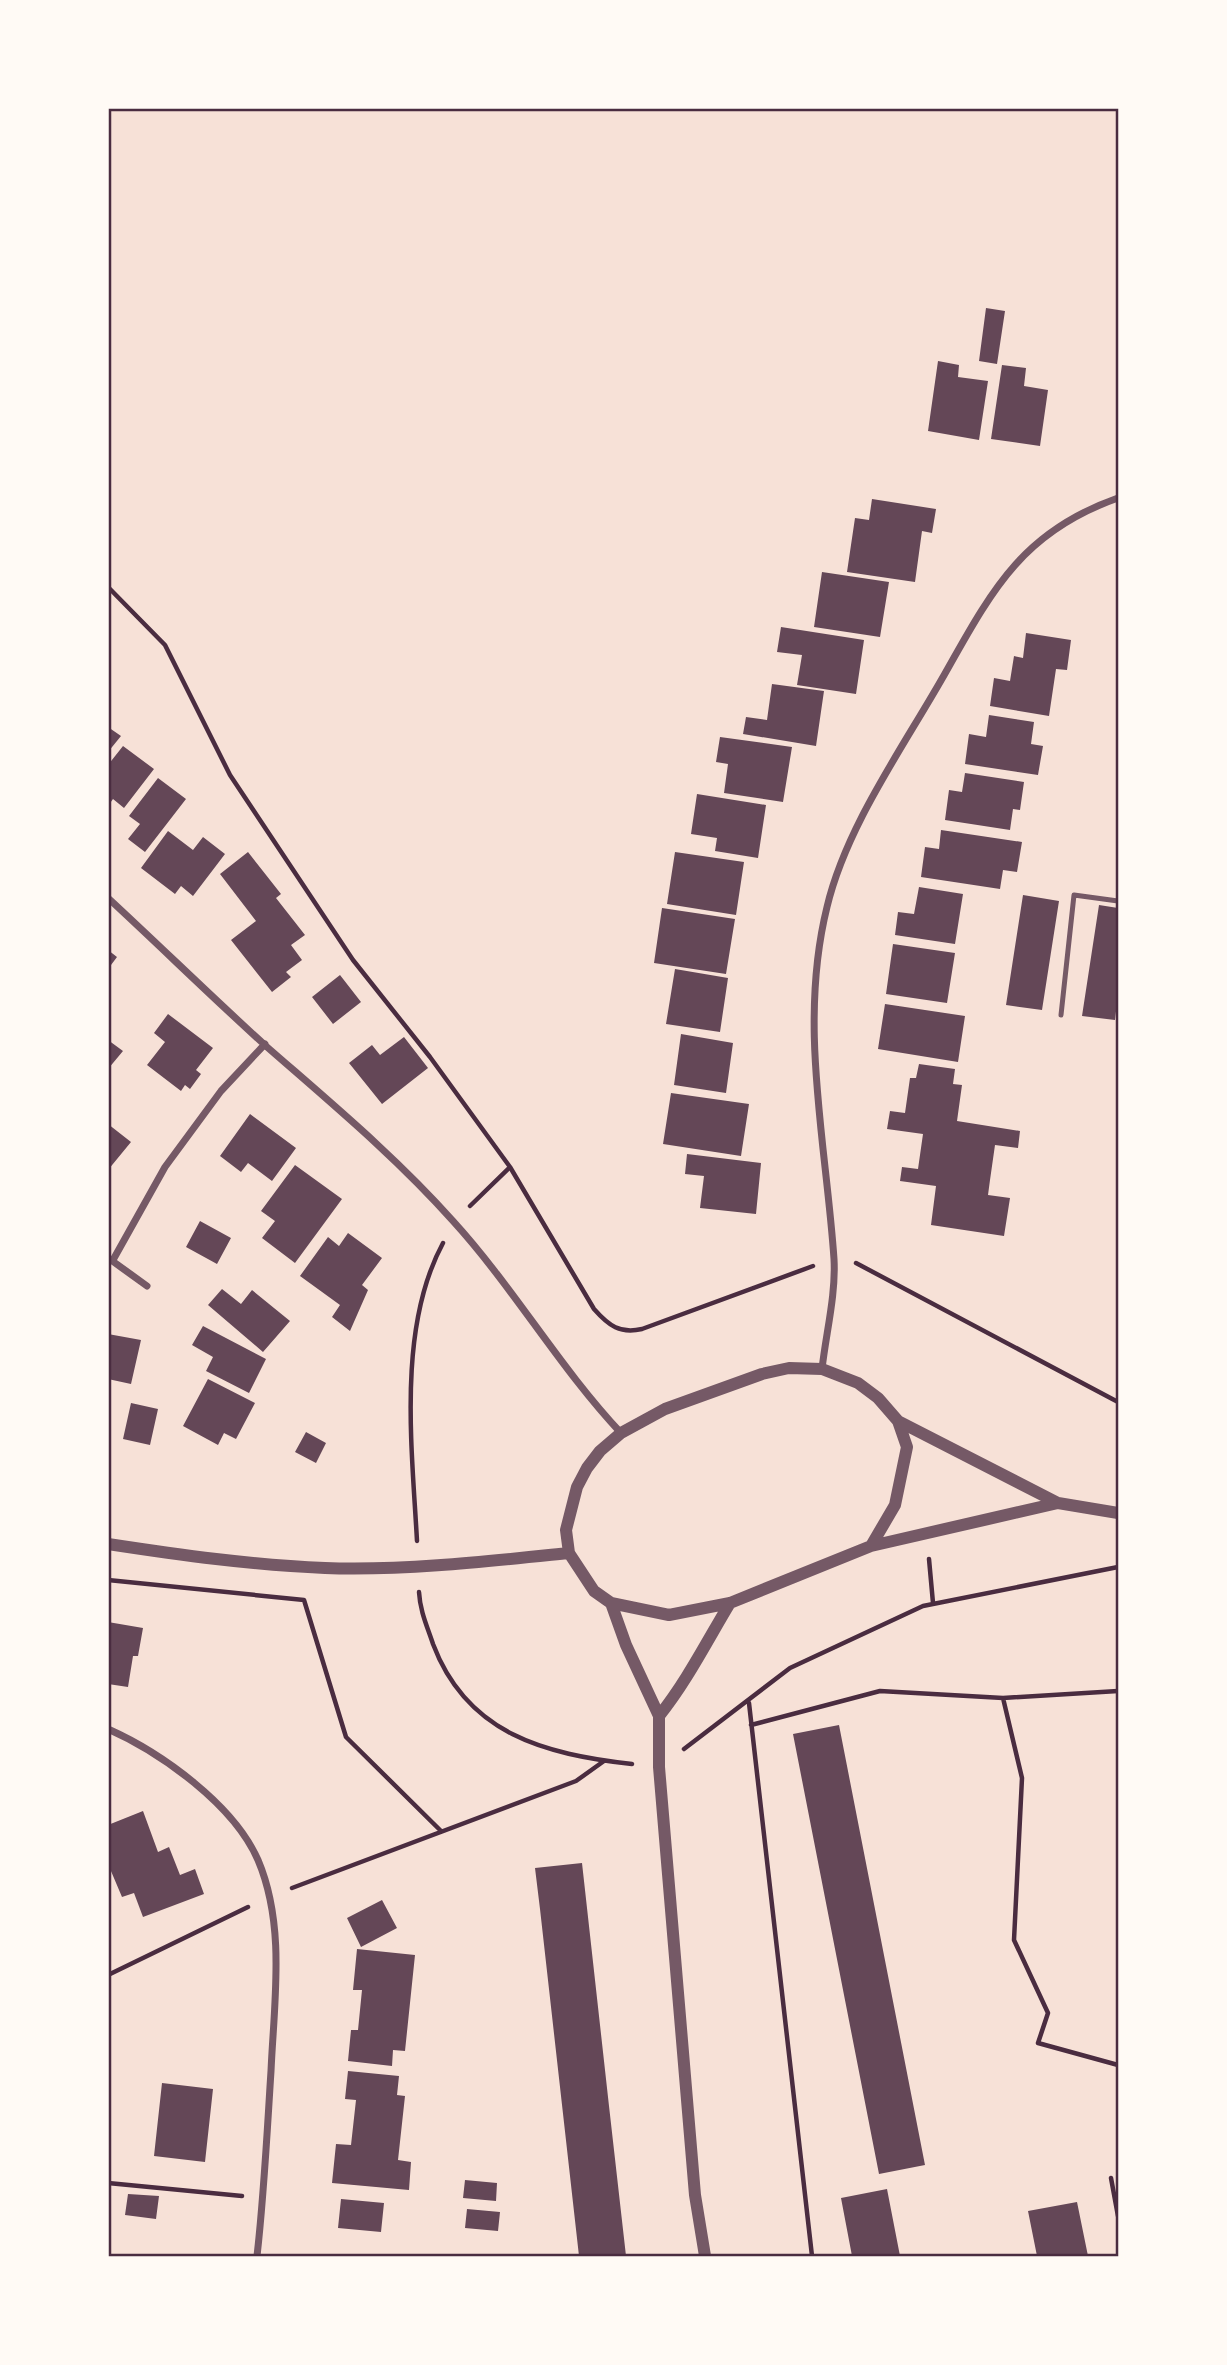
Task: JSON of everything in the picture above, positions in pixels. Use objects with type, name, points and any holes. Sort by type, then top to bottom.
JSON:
[{"type":"street","points":[[822,1369],[834,1262],[812,1033],[816,972],[827,908],[840,866],[857,828],[973,623],[1007,573],[1030,547],[1055,528],[1094,507],[1118,498]]},
{"type":"street","points":[[108,898],[265,1044],[384,1149],[454,1222],[589,1400],[621,1433]]},
{"type":"street","points":[[147,1286],[111,1260],[165,1167],[221,1091],[265,1044]]},
{"type":"street","points":[[1058,1503],[872,1546],[730,1603],[669,1615],[611,1603],[594,1591],[569,1553],[566,1530],[577,1487],[600,1451],[621,1433],[665,1409],[762,1374],[789,1368],[822,1369],[858,1383],[878,1398],[898,1421],[1058,1503],[1118,1513]]},
{"type":"street","points":[[872,1546],[889,1521],[905,1466],[907,1447],[898,1421]]},
{"type":"street","points":[[108,1544],[216,1560],[327,1568],[486,1562],[569,1553]]},
{"type":"street","points":[[611,1603],[626,1645],[659,1716],[659,1767],[695,2195],[705,2256]]},
{"type":"street","points":[[659,1716],[680,1690],[690,1668],[730,1603]]},
{"type":"street","points":[[108,1729],[169,1761],[203,1792],[235,1826],[257,1858],[270,1897],[277,1972],[257,2256]]},
{"type":"lane","points":[[1061,1015],[1074,895],[1118,901]]},
{"type":"path","points":[[108,587],[165,645],[230,775],[353,960],[430,1057],[510,1167],[594,1309],[614,1328],[629,1332],[642,1329],[808,1267],[834,1262],[856,1263],[1118,1402]]},
{"type":"path","points":[[416,1522],[412,1388],[414,1342],[423,1294],[434,1259],[454,1222],[510,1167]]},
{"type":"path","points":[[931,1534],[928,1575],[933,1603]]},
{"type":"path","points":[[420,1608],[440,1663],[458,1693],[482,1716],[545,1750],[604,1761],[659,1767],[748,1703],[790,1668],[933,1603],[1118,1567]]},
{"type":"path","points":[[108,1580],[304,1600],[346,1737],[441,1831]]},
{"type":"path","points":[[751,1725],[880,1691],[1003,1698],[1118,1691]]},
{"type":"path","points":[[1003,1698],[1022,1778],[1014,1940],[1048,2013],[1038,2043],[1118,2065]]},
{"type":"path","points":[[748,1703],[812,2256]]},
{"type":"path","points":[[108,1975],[270,1897],[576,1781],[604,1761]]},
{"type":"path","points":[[1111,2178],[1118,2216]]},
{"type":"path","points":[[108,2183],[263,2198]]},
{"type":"building","points":[[986,308],[1005,311],[997,364],[979,361]]},
{"type":"building","points":[[938,361],[959,365],[958,377],[988,381],[979,440],[928,431]]},
{"type":"building","points":[[1002,365],[1026,368],[1024,386],[1048,390],[1040,446],[991,439]]},
{"type":"building","points":[[872,499],[936,509],[932,533],[922,531],[915,582],[847,572],[855,518],[869,520]]},
{"type":"building","points":[[822,572],[889,582],[880,637],[814,627]]},
{"type":"building","points":[[781,627],[864,640],[856,694],[797,685],[802,655],[777,652]]},
{"type":"building","points":[[1026,633],[1071,640],[1067,670],[1056,669],[1049,716],[990,706],[994,678],[1010,681],[1014,656],[1023,658]]},
{"type":"building","points":[[772,684],[824,691],[816,746],[743,734],[746,717],[767,720]]},
{"type":"building","points":[[989,715],[1034,722],[1031,744],[1043,746],[1038,775],[965,764],[969,734],[986,737]]},
{"type":"building","points":[[108,727],[121,736],[108,752]]},
{"type":"building","points":[[720,737],[792,747],[783,802],[724,793],[728,764],[716,762]]},
{"type":"building","points":[[123,746],[154,769],[124,808],[113,799],[108,806],[108,765]]},
{"type":"building","points":[[965,773],[1024,782],[1020,810],[1013,809],[1010,830],[945,820],[949,790],[962,792]]},
{"type":"building","points":[[158,778],[186,799],[145,852],[128,839],[140,824],[129,816]]},
{"type":"building","points":[[697,794],[766,805],[758,858],[715,851],[717,838],[691,834]]},
{"type":"building","points":[[941,830],[1022,842],[1017,872],[1003,870],[1000,889],[921,877],[925,847],[939,849]]},
{"type":"building","points":[[168,831],[193,850],[203,837],[225,854],[193,896],[181,886],[175,894],[141,868]]},
{"type":"building","points":[[248,852],[281,894],[276,898],[305,935],[291,945],[302,960],[286,972],[291,977],[272,992],[231,940],[256,921],[220,874]]},
{"type":"building","points":[[675,852],[744,862],[736,915],[667,904]]},
{"type":"building","points":[[919,887],[963,894],[955,944],[895,935],[898,912],[914,914]]},
{"type":"building","points":[[1023,895],[1059,901],[1042,1010],[1006,1005]]},
{"type":"building","points":[[1099,905],[1118,908],[1118,994],[1115,1020],[1082,1016]]},
{"type":"building","points":[[662,908],[735,919],[726,974],[654,963]]},
{"type":"building","points":[[893,944],[955,953],[947,1003],[886,994]]},
{"type":"building","points":[[108,950],[117,957],[108,969]]},
{"type":"building","points":[[675,969],[728,978],[720,1032],[666,1024]]},
{"type":"building","points":[[340,975],[361,1002],[333,1024],[312,997]]},
{"type":"building","points":[[885,1004],[965,1016],[958,1062],[878,1049]]},
{"type":"building","points":[[168,1014],[213,1048],[196,1070],[201,1074],[190,1089],[185,1085],[181,1091],[147,1065],[165,1042],[154,1033]]},
{"type":"building","points":[[681,1034],[733,1043],[726,1093],[674,1085]]},
{"type":"building","points":[[404,1037],[428,1068],[382,1104],[349,1063],[372,1045],[380,1055]]},
{"type":"building","points":[[108,1040],[123,1051],[108,1069]]},
{"type":"building","points":[[919,1064],[955,1069],[953,1084],[962,1085],[957,1121],[1020,1131],[1018,1148],[995,1145],[988,1195],[1010,1198],[1004,1236],[931,1225],[936,1186],[900,1181],[902,1167],[918,1169],[923,1134],[887,1129],[890,1111],[905,1113],[910,1078],[916,1078]]},
{"type":"building","points":[[671,1093],[749,1104],[741,1156],[663,1144]]},
{"type":"building","points":[[250,1114],[296,1148],[272,1181],[248,1163],[241,1172],[220,1156]]},
{"type":"building","points":[[108,1124],[131,1142],[108,1170]]},
{"type":"building","points":[[687,1154],[761,1163],[756,1214],[700,1208],[704,1176],[685,1174]]},
{"type":"building","points":[[295,1165],[342,1199],[295,1263],[262,1238],[275,1221],[261,1211]]},
{"type":"building","points":[[200,1221],[231,1238],[217,1264],[186,1247]]},
{"type":"building","points":[[348,1233],[382,1258],[362,1285],[368,1290],[350,1331],[332,1317],[340,1305],[300,1276],[328,1237],[339,1246]]},
{"type":"building","points":[[222,1289],[241,1304],[252,1290],[290,1321],[263,1352],[208,1305]]},
{"type":"building","points":[[203,1326],[266,1359],[249,1393],[206,1371],[213,1357],[192,1345]]},
{"type":"building","points":[[108,1334],[141,1340],[131,1384],[108,1379]]},
{"type":"building","points":[[208,1379],[255,1403],[236,1439],[224,1433],[218,1445],[183,1426]]},
{"type":"building","points":[[131,1403],[158,1409],[150,1445],[123,1439]]},
{"type":"building","points":[[306,1432],[326,1443],[316,1463],[295,1452]]},
{"type":"building","points":[[108,1622],[143,1628],[138,1656],[133,1656],[128,1687],[108,1684]]},
{"type":"building","points":[[839,1725],[925,2165],[879,2174],[793,1734]]},
{"type":"building","points":[[143,1811],[158,1852],[169,1847],[180,1875],[195,1869],[204,1894],[143,1917],[134,1893],[122,1897],[108,1864],[108,1825]]},
{"type":"building","points":[[582,1863],[626,2256],[579,2256],[535,1868]]},
{"type":"building","points":[[382,1900],[397,1928],[361,1947],[347,1918]]},
{"type":"building","points":[[357,1949],[415,1955],[405,2051],[393,2050],[392,2066],[348,2061],[351,2030],[358,2030],[362,1990],[353,1990]]},
{"type":"building","points":[[348,2071],[399,2076],[397,2095],[405,2096],[398,2160],[411,2162],[409,2190],[332,2183],[336,2144],[351,2145],[356,2100],[345,2099]]},
{"type":"building","points":[[162,2083],[213,2089],[205,2162],[154,2156]]},
{"type":"building","points":[[465,2180],[497,2183],[496,2201],[463,2198]]},
{"type":"building","points":[[887,2189],[900,2256],[852,2256],[841,2198]]},
{"type":"building","points":[[128,2194],[159,2196],[156,2219],[125,2215]]},
{"type":"building","points":[[341,2199],[384,2203],[381,2232],[338,2228]]},
{"type":"building","points":[[1077,2202],[1088,2256],[1037,2256],[1028,2211]]},
{"type":"building","points":[[467,2209],[500,2212],[498,2231],[465,2228]]}]
